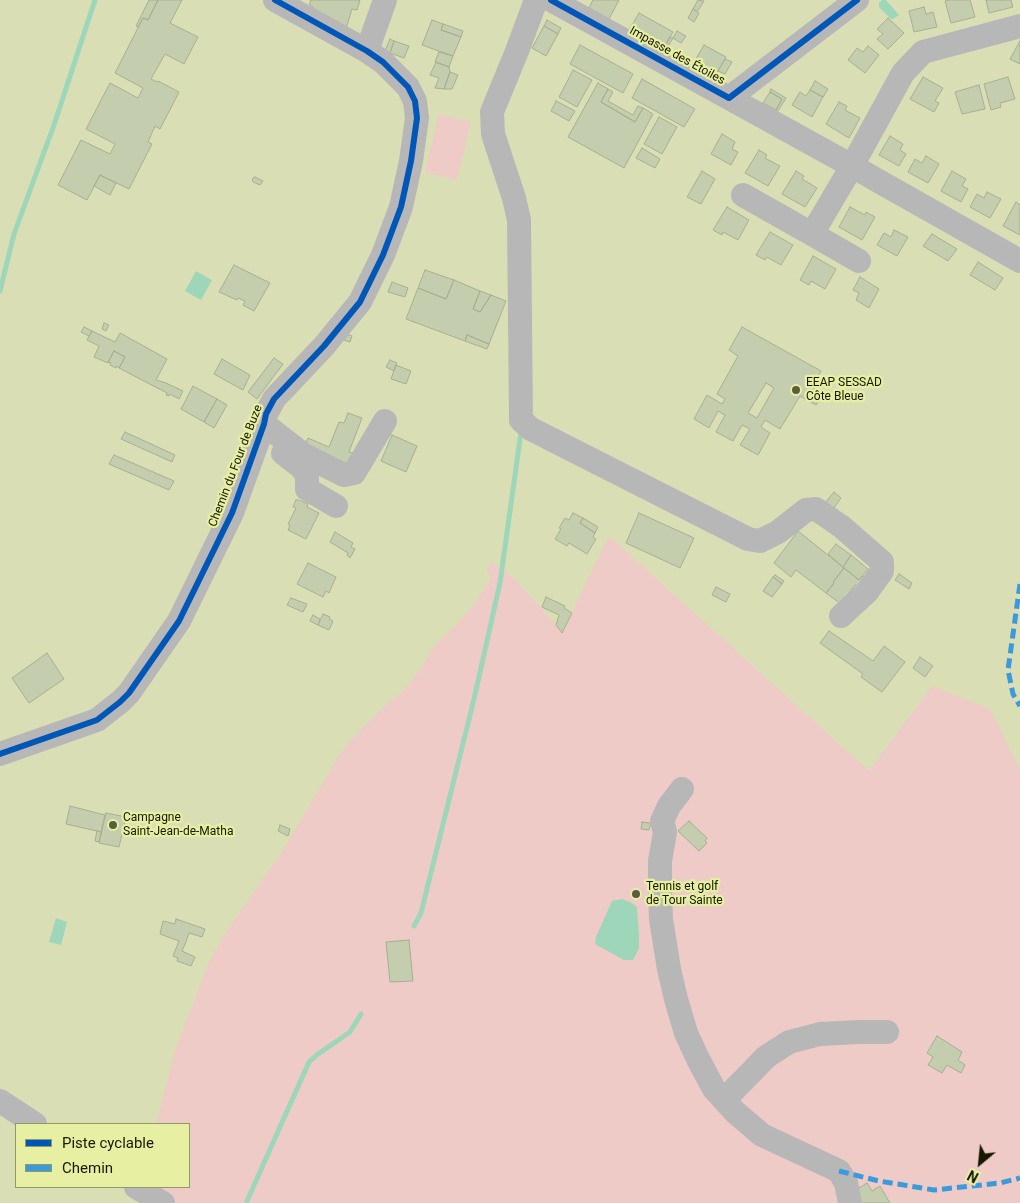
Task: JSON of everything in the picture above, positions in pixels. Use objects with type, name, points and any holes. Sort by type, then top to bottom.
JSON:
[{"type":"street","name":"Chemin du Four de Buze","points":[[0,754],[97,720],[110,711],[129,693],[179,621],[232,513],[266,414],[274,399],[324,346],[360,302],[383,256],[401,207],[418,118],[408,87],[383,62],[275,0]]},
{"type":"street","points":[[366,51],[385,0]]},
{"type":"street","points":[[536,0],[492,112],[492,134],[514,198],[519,220],[521,420],[530,428],[748,539],[760,541],[778,532],[806,510],[816,509],[842,527],[882,562],[882,571],[867,592],[841,616]]},
{"type":"street","name":"Impasse des Étoiles","points":[[551,0],[729,98],[857,0]]},
{"type":"street","points":[[812,234],[903,73],[923,52],[1020,26]]},
{"type":"street","points":[[729,98],[1020,261]]},
{"type":"street","points":[[743,195],[860,261]]},
{"type":"street","points":[[262,429],[304,455],[344,475],[354,473],[385,421]]},
{"type":"street","points":[[262,429],[302,467],[307,475],[306,488],[336,506]]},
{"type":"street","points":[[682,789],[669,806],[662,821],[665,832],[660,861],[660,890],[661,919],[674,992],[686,1033],[714,1088],[735,1112],[762,1134],[839,1171],[846,1183],[850,1203]]},
{"type":"street","points":[[724,1100],[766,1057],[789,1042],[820,1034],[888,1032]]},
{"type":"street","points":[[0,1101],[33,1123]]},
{"type":"street","points":[[138,1188],[163,1203]]},
{"type":"shaded area","points":[[882,0],[886,0],[899,15],[891,19],[879,7],[879,3]]},
{"type":"shaded area","points":[[439,114],[471,122],[457,180],[425,172]]},
{"type":"shaded area","points":[[196,271],[212,280],[201,300],[185,291]]},
{"type":"shaded area","name":"Tennis et golf de Tour Sainte","points":[[609,536],[869,771],[932,686],[990,709],[1020,771],[1020,1203],[171,1203],[147,1188],[190,1188],[190,1123],[156,1123],[175,1051],[208,964],[222,938],[283,850],[341,752],[369,721],[410,684],[436,644],[472,607],[490,580],[486,570],[491,562],[515,579],[562,632]]},
{"type":"shaded area","points":[[622,899],[637,907],[639,948],[633,960],[624,960],[595,944],[596,937],[612,901]]},
{"type":"shaded area","points":[[56,918],[67,922],[61,945],[49,942]]},
{"type":"building","points":[[149,0],[158,0],[148,20],[143,18],[138,27],[136,26]]},
{"type":"building","points":[[158,0],[182,0],[170,23],[198,37],[184,64],[165,54],[151,79],[179,92],[160,129],[155,126],[148,142],[152,144],[129,189],[100,175],[87,200],[58,185],[81,140],[110,154],[115,144],[86,129],[110,83],[138,98],[143,88],[115,73],[143,18],[148,20]]},
{"type":"building","points":[[310,0],[360,0],[357,10],[352,9],[346,29],[311,14],[313,7],[309,4]]},
{"type":"building","points":[[593,0],[619,0],[609,19],[589,8]]},
{"type":"building","points":[[698,0],[704,1],[697,12],[693,9]]},
{"type":"building","points":[[970,0],[975,17],[951,23],[945,1]]},
{"type":"building","points":[[986,0],[1011,0],[1013,7],[989,13]]},
{"type":"building","points":[[924,7],[926,14],[933,12],[937,27],[914,32],[909,11]]},
{"type":"building","points":[[693,9],[699,13],[694,22],[688,18]]},
{"type":"building","points":[[639,13],[673,32],[663,49],[629,30]]},
{"type":"building","points":[[888,18],[904,33],[888,49],[877,39],[883,34],[877,29]]},
{"type":"building","points":[[432,20],[443,24],[441,30],[461,37],[453,56],[422,45]]},
{"type":"building","points":[[547,20],[561,28],[558,34],[544,26]]},
{"type":"building","points":[[443,24],[463,31],[461,37],[441,30]]},
{"type":"building","points":[[544,26],[558,34],[546,56],[532,48]]},
{"type":"building","points":[[677,31],[686,36],[681,43],[673,38]]},
{"type":"building","points":[[670,37],[673,38],[667,48],[665,47]]},
{"type":"building","points":[[390,39],[394,41],[390,53],[385,51]]},
{"type":"building","points":[[394,41],[409,46],[404,58],[390,53]]},
{"type":"building","points":[[1020,41],[1020,64],[1010,59]]},
{"type":"building","points":[[580,45],[633,74],[623,93],[570,64]]},
{"type":"building","points":[[704,45],[726,57],[715,76],[693,64]]},
{"type":"building","points":[[868,46],[879,55],[865,73],[848,60],[857,48],[863,52]]},
{"type":"building","points":[[439,52],[453,56],[449,67],[435,62]]},
{"type":"building","points":[[725,59],[732,62],[725,74],[718,71]]},
{"type":"building","points":[[436,62],[449,67],[450,72],[444,89],[435,88],[439,78],[430,75]]},
{"type":"building","points":[[573,70],[592,80],[577,107],[559,97]]},
{"type":"building","points":[[450,72],[458,75],[452,89],[444,89]]},
{"type":"building","points":[[923,77],[943,88],[935,101],[939,103],[934,112],[910,99]]},
{"type":"building","points":[[1008,77],[1015,99],[1000,103],[1001,107],[991,110],[984,84]]},
{"type":"building","points":[[642,79],[695,109],[684,127],[632,98]]},
{"type":"building","points":[[815,81],[828,89],[823,97],[810,90]]},
{"type":"building","points":[[598,83],[608,89],[601,102],[635,122],[643,108],[653,114],[624,168],[568,137]]},
{"type":"building","points":[[979,85],[985,109],[962,114],[955,92]]},
{"type":"building","points":[[608,89],[613,92],[608,101],[633,115],[638,106],[643,108],[635,122],[601,102]]},
{"type":"building","points":[[771,89],[786,98],[778,111],[776,110],[782,99],[770,92]]},
{"type":"building","points":[[810,90],[823,97],[812,117],[792,105],[800,92],[806,96]]},
{"type":"building","points":[[770,92],[782,99],[776,110],[763,103]]},
{"type":"building","points":[[556,101],[575,111],[569,121],[551,111]]},
{"type":"building","points":[[839,102],[847,106],[845,110],[860,118],[849,138],[826,124]]},
{"type":"building","points":[[659,117],[677,127],[662,154],[644,144]]},
{"type":"building","points":[[722,134],[735,142],[732,149],[738,152],[731,165],[711,154]]},
{"type":"building","points":[[890,136],[903,144],[900,150],[906,154],[899,166],[879,155]]},
{"type":"building","points":[[642,148],[660,159],[655,168],[636,158]]},
{"type":"building","points":[[759,150],[767,155],[765,158],[780,166],[768,186],[745,173]]},
{"type":"building","points":[[926,156],[939,164],[928,183],[908,172],[915,159],[922,163]]},
{"type":"building","points":[[702,171],[715,179],[701,204],[687,197]]},
{"type":"building","points":[[796,171],[804,176],[802,179],[817,188],[805,207],[782,194]]},
{"type":"building","points":[[952,171],[966,179],[962,186],[968,189],[961,202],[941,191]]},
{"type":"building","points":[[100,175],[116,183],[110,195],[94,186]]},
{"type":"building","points":[[255,177],[263,181],[260,185],[253,182],[252,179]]},
{"type":"building","points":[[987,192],[1001,199],[990,218],[970,207],[977,194],[984,198]]},
{"type":"building","points":[[1016,202],[1020,205],[1020,235],[1003,226]]},
{"type":"building","points":[[727,207],[749,220],[738,240],[723,232],[722,235],[713,230]]},
{"type":"building","points":[[850,207],[865,215],[866,212],[875,217],[862,240],[839,227]]},
{"type":"building","points":[[894,230],[908,237],[897,256],[877,245],[884,233],[891,237]]},
{"type":"building","points":[[770,232],[793,245],[781,265],[767,257],[765,260],[756,255]]},
{"type":"building","points":[[932,234],[957,249],[948,261],[923,246]]},
{"type":"building","points":[[813,256],[836,269],[825,289],[811,281],[809,285],[800,280]]},
{"type":"building","points":[[978,262],[1003,278],[995,290],[970,275]]},
{"type":"building","points":[[234,265],[270,283],[254,311],[243,305],[245,301],[238,298],[237,300],[219,292]]},
{"type":"building","points":[[425,270],[454,280],[446,299],[418,288]]},
{"type":"building","points":[[860,277],[879,289],[869,308],[856,300],[859,293],[853,290]]},
{"type":"building","points":[[454,280],[480,291],[473,309],[480,312],[491,295],[506,301],[489,344],[467,335],[465,341],[406,319],[418,288],[446,299]]},
{"type":"building","points":[[392,282],[408,288],[405,297],[388,292]]},
{"type":"building","points":[[480,291],[491,295],[480,312],[473,309]]},
{"type":"building","points":[[104,323],[109,325],[106,331],[102,329]]},
{"type":"building","points":[[84,327],[92,331],[89,336],[81,332]]},
{"type":"building","name":"EEAP SESSAD Côte Bleue","points":[[742,327],[821,371],[812,387],[823,392],[816,405],[800,396],[780,429],[765,420],[761,427],[770,433],[758,455],[740,445],[750,429],[742,425],[733,441],[716,432],[725,415],[718,411],[709,428],[694,419],[707,395],[722,404],[725,399],[717,394],[738,356],[729,350]],"holes":[[[766,383],[774,388],[757,418],[748,413]]]},
{"type":"building","points":[[92,331],[115,342],[120,333],[167,359],[156,380],[183,391],[179,399],[170,394],[169,396],[166,395],[167,393],[119,368],[125,357],[114,351],[108,363],[94,357],[99,346],[87,340]]},
{"type":"building","points":[[346,334],[352,336],[350,342],[344,340]]},
{"type":"building","points":[[467,335],[489,344],[487,349],[465,341]]},
{"type":"building","points":[[114,351],[125,357],[119,368],[110,365],[111,363],[108,362]]},
{"type":"building","points":[[274,358],[283,364],[257,399],[248,392]]},
{"type":"building","points":[[222,359],[250,375],[243,390],[214,374]]},
{"type":"building","points":[[390,360],[397,363],[394,371],[386,367]]},
{"type":"building","points":[[396,365],[411,371],[406,384],[391,379]]},
{"type":"building","points":[[193,386],[217,399],[204,422],[181,409]]},
{"type":"building","points":[[217,399],[227,405],[214,428],[204,422]]},
{"type":"building","points":[[348,413],[362,418],[349,452],[353,453],[348,467],[304,449],[308,438],[329,447],[339,422],[344,423]]},
{"type":"building","points":[[125,432],[175,455],[172,462],[121,439]]},
{"type":"building","points":[[392,435],[417,446],[406,472],[381,461]]},
{"type":"building","points":[[114,455],[174,481],[169,490],[109,464]]},
{"type":"building","points":[[834,492],[841,498],[833,509],[825,503]]},
{"type":"building","points":[[296,500],[308,504],[307,507],[319,513],[306,539],[288,530],[290,525],[288,524],[296,508],[293,507]]},
{"type":"building","points":[[573,513],[583,518],[580,523],[595,533],[593,537],[596,539],[587,554],[569,543],[567,546],[555,539],[565,518],[569,520]]},
{"type":"building","points":[[639,513],[694,538],[680,568],[626,543]]},
{"type":"building","points":[[583,518],[598,527],[595,533],[580,523]]},
{"type":"building","points":[[798,531],[844,568],[826,593],[796,570],[791,577],[774,563]]},
{"type":"building","points":[[335,532],[353,543],[351,547],[355,549],[350,558],[347,555],[348,553],[330,542]]},
{"type":"building","points":[[836,544],[851,555],[843,567],[828,554]]},
{"type":"building","points":[[851,555],[868,569],[859,580],[843,567]]},
{"type":"building","points":[[308,563],[336,577],[329,593],[326,591],[323,597],[297,584]]},
{"type":"building","points":[[844,568],[859,580],[862,576],[867,580],[861,589],[855,585],[841,604],[826,593]]},
{"type":"building","points":[[899,574],[912,583],[909,589],[895,580]]},
{"type":"building","points":[[775,575],[784,581],[782,584],[773,577]]},
{"type":"building","points":[[773,577],[782,584],[772,597],[763,591]]},
{"type":"building","points":[[716,587],[730,594],[726,602],[712,595]]},
{"type":"building","points":[[546,597],[565,606],[564,608],[572,613],[562,633],[556,625],[559,615],[542,607]]},
{"type":"building","points":[[291,598],[307,604],[303,612],[287,605]]},
{"type":"building","points":[[323,614],[330,617],[329,619],[333,621],[329,630],[318,625]]},
{"type":"building","points":[[313,615],[320,619],[318,625],[310,621]]},
{"type":"building","points":[[829,631],[873,661],[884,646],[905,662],[882,692],[861,677],[863,674],[820,643]]},
{"type":"building","points":[[47,653],[64,679],[29,703],[12,678]]},
{"type":"building","points":[[920,657],[933,666],[925,677],[913,668]]},
{"type":"building","points":[[70,806],[105,815],[101,832],[66,824]]},
{"type":"building","name":"Campagne Saint-Jean-de-Matha","points":[[106,813],[126,817],[119,847],[99,843]]},
{"type":"building","points":[[689,821],[707,838],[705,841],[707,843],[699,851],[678,831]]},
{"type":"building","points":[[642,822],[651,823],[649,830],[641,829]]},
{"type":"building","points":[[280,825],[290,829],[288,836],[278,831]]},
{"type":"building","points":[[97,831],[101,832],[99,842],[95,841]]},
{"type":"building","points":[[176,919],[205,929],[202,937],[189,933],[182,951],[195,957],[191,966],[177,961],[178,958],[173,956],[179,941],[160,934],[163,921],[175,924]]},
{"type":"building","points":[[409,940],[413,981],[390,982],[386,942]]},
{"type":"building","points":[[937,1036],[962,1052],[958,1060],[965,1065],[961,1073],[947,1065],[942,1073],[928,1065],[933,1057],[927,1053]]},
{"type":"building","points":[[867,1183],[872,1191],[880,1186],[890,1203],[860,1203],[854,1191]]},
{"type":"waterway","points":[[0,291],[14,234],[54,125],[95,0]]},
{"type":"waterway","points":[[414,926],[421,913],[474,699],[500,583],[521,432]]},
{"type":"waterway","points":[[247,1201],[309,1062],[350,1032],[361,1014]]},
{"type":"marked path","points":[[1020,584],[1008,670],[1013,694],[1020,706]]},
{"type":"marked path","points":[[839,1171],[879,1181],[934,1190],[1000,1183],[1020,1178]]},
{"type":"cycle path","points":[[0,754],[97,720],[129,693],[179,621],[232,513],[266,414],[274,399],[324,346],[360,302],[383,255],[401,207],[411,161],[417,118],[415,101],[408,87],[383,62],[367,51],[275,0]]},
{"type":"cycle path","points":[[551,0],[729,98],[857,0]]},
{"type":"place","name":"EEAP SESSAD Côte Bleue","points":[[796,390]]},
{"type":"place","name":"Campagne Saint-Jean-de-Matha","points":[[113,825]]},
{"type":"place","name":"Tennis et golf de Tour Sainte","points":[[636,894]]}]
